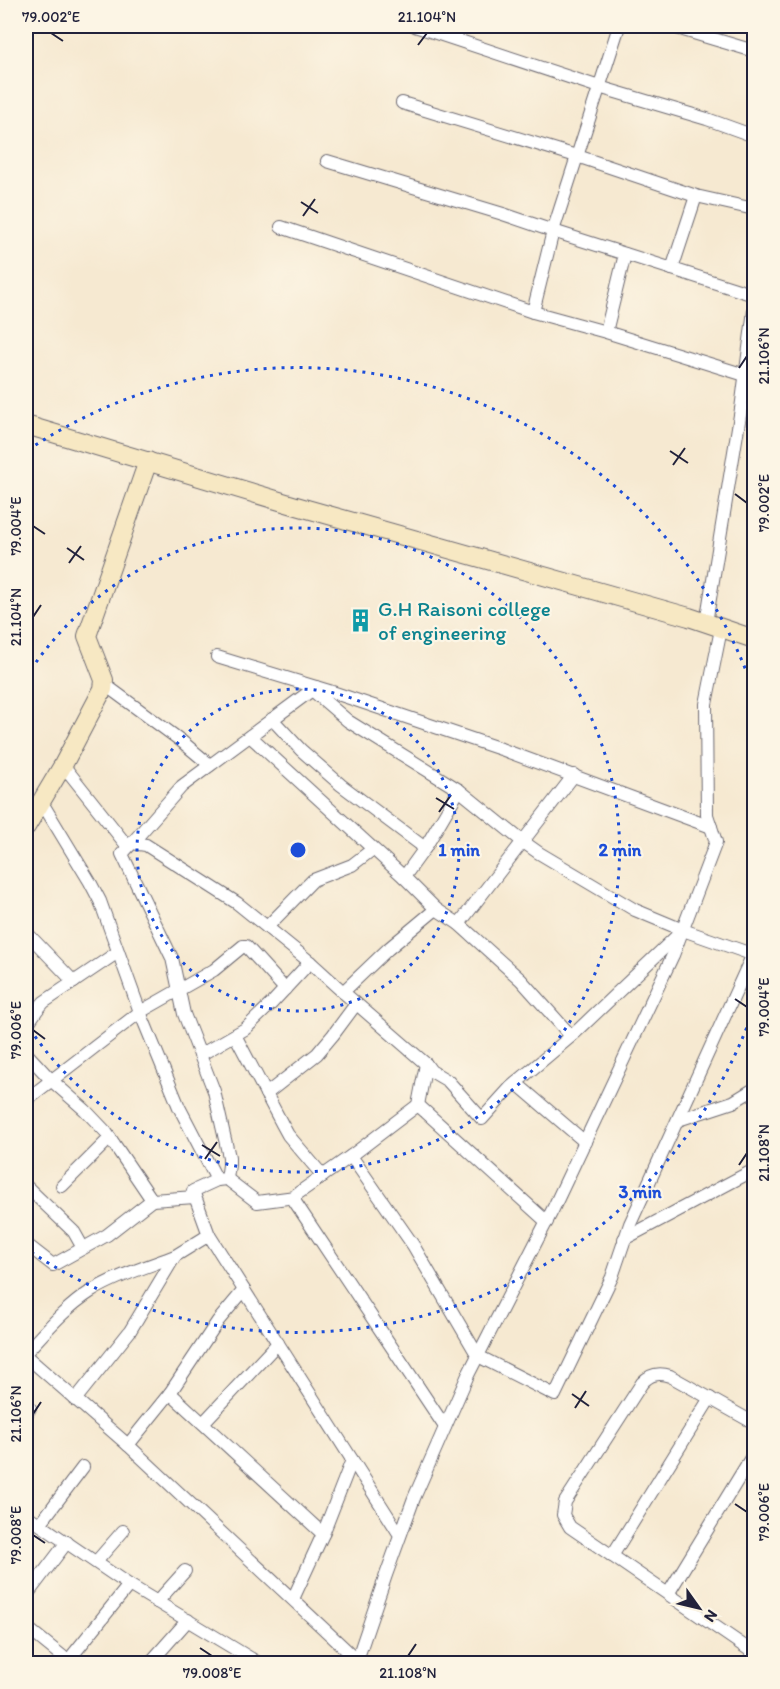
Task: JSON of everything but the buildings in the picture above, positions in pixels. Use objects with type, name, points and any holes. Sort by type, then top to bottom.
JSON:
[{"type":"street","points":[[415,26],[754,136]]},
{"type":"street","points":[[533,312],[553,231],[619,26]]},
{"type":"street","points":[[670,26],[754,51]]},
{"type":"street","points":[[402,103],[696,196],[754,209]]},
{"type":"street","points":[[327,161],[503,214],[754,295]]},
{"type":"street","points":[[672,269],[696,196]]},
{"type":"street","points":[[281,227],[533,312],[745,375]]},
{"type":"street","points":[[606,332],[625,254]]},
{"type":"street","points":[[209,1235],[175,1256],[124,1275],[90,1293],[60,1317],[26,1354],[128,1445],[293,1599],[356,1662],[414,1498],[478,1356],[547,1222],[673,955],[716,842],[707,815],[706,704],[754,310]]},
{"type":"street","points":[[26,424],[293,505],[754,639]]},
{"type":"street","points":[[26,826],[102,694],[104,680],[87,636],[148,461]]},
{"type":"street","points":[[217,657],[574,775],[711,827]]},
{"type":"street","points":[[104,684],[174,735],[210,765]]},
{"type":"street","points":[[314,688],[182,786],[122,854],[172,958],[184,1014],[214,1091],[229,1165],[222,1179],[193,1191],[209,1235],[400,1536]]},
{"type":"street","points":[[314,688],[348,721],[459,790],[522,841],[634,910],[683,930],[754,954],[630,1224],[612,1277],[555,1395],[478,1356],[413,1245],[351,1156]]},
{"type":"street","points":[[272,719],[341,785],[425,848]]},
{"type":"street","points":[[249,736],[436,909],[459,924],[516,975],[571,1036]]},
{"type":"street","points":[[63,765],[130,845]]},
{"type":"street","points":[[459,924],[574,775]]},
{"type":"street","points":[[404,877],[425,848],[459,790]]},
{"type":"street","points":[[41,801],[100,901],[140,1012],[179,1107],[222,1179],[257,1202],[295,1197],[418,1105],[426,1064]]},
{"type":"street","points":[[130,845],[146,845],[237,903],[310,962],[432,1071],[448,1082],[482,1119],[516,1083],[571,1036],[683,930]]},
{"type":"street","points":[[267,927],[313,880],[352,865],[373,849]]},
{"type":"street","points":[[342,992],[436,909]]},
{"type":"street","points":[[26,932],[74,982]]},
{"type":"street","points":[[26,1100],[140,1012],[214,970],[244,945],[285,989]]},
{"type":"street","points":[[26,1026],[40,1005],[118,952]]},
{"type":"street","points":[[200,1055],[235,1035],[255,1020],[310,962]]},
{"type":"street","points":[[266,1094],[321,1049],[356,1004]]},
{"type":"street","points":[[235,1035],[288,1135],[323,1176]]},
{"type":"street","points":[[26,1053],[51,1080],[85,1110],[110,1138],[152,1200]]},
{"type":"street","points":[[516,1083],[585,1142]]},
{"type":"street","points":[[678,1120],[733,1102],[754,1089]]},
{"type":"street","points":[[418,1105],[547,1222]]},
{"type":"street","points":[[62,1186],[110,1138]]},
{"type":"street","points":[[624,1239],[754,1170]]},
{"type":"street","points":[[26,1186],[74,1232],[83,1248]]},
{"type":"street","points":[[26,1244],[54,1265],[106,1235],[152,1200],[195,1197]]},
{"type":"street","points":[[295,1197],[295,1202],[446,1427]]},
{"type":"street","points":[[75,1400],[130,1331],[175,1256]]},
{"type":"street","points":[[128,1445],[170,1393],[218,1321],[244,1290]]},
{"type":"street","points":[[203,1423],[278,1343]]},
{"type":"street","points":[[754,1423],[670,1376],[657,1374],[646,1378],[565,1502],[563,1515],[570,1527],[754,1653]]},
{"type":"street","points":[[170,1393],[323,1534]]},
{"type":"street","points":[[612,1556],[710,1398]]},
{"type":"street","points":[[668,1594],[754,1453]]},
{"type":"street","points":[[293,1599],[323,1534],[352,1460]]},
{"type":"street","points":[[40,1524],[83,1467]]},
{"type":"street","points":[[26,1515],[129,1586],[256,1663]]},
{"type":"street","points":[[96,1562],[123,1531]]},
{"type":"street","points":[[26,1596],[67,1542]]},
{"type":"street","points":[[157,1602],[185,1570]]},
{"type":"street","points":[[26,1626],[70,1662],[129,1586]]},
{"type":"street","points":[[149,1664],[188,1620]]},
{"type":"place","name":"G.H Raisoni college of engineering","points":[[360,621]]}]
